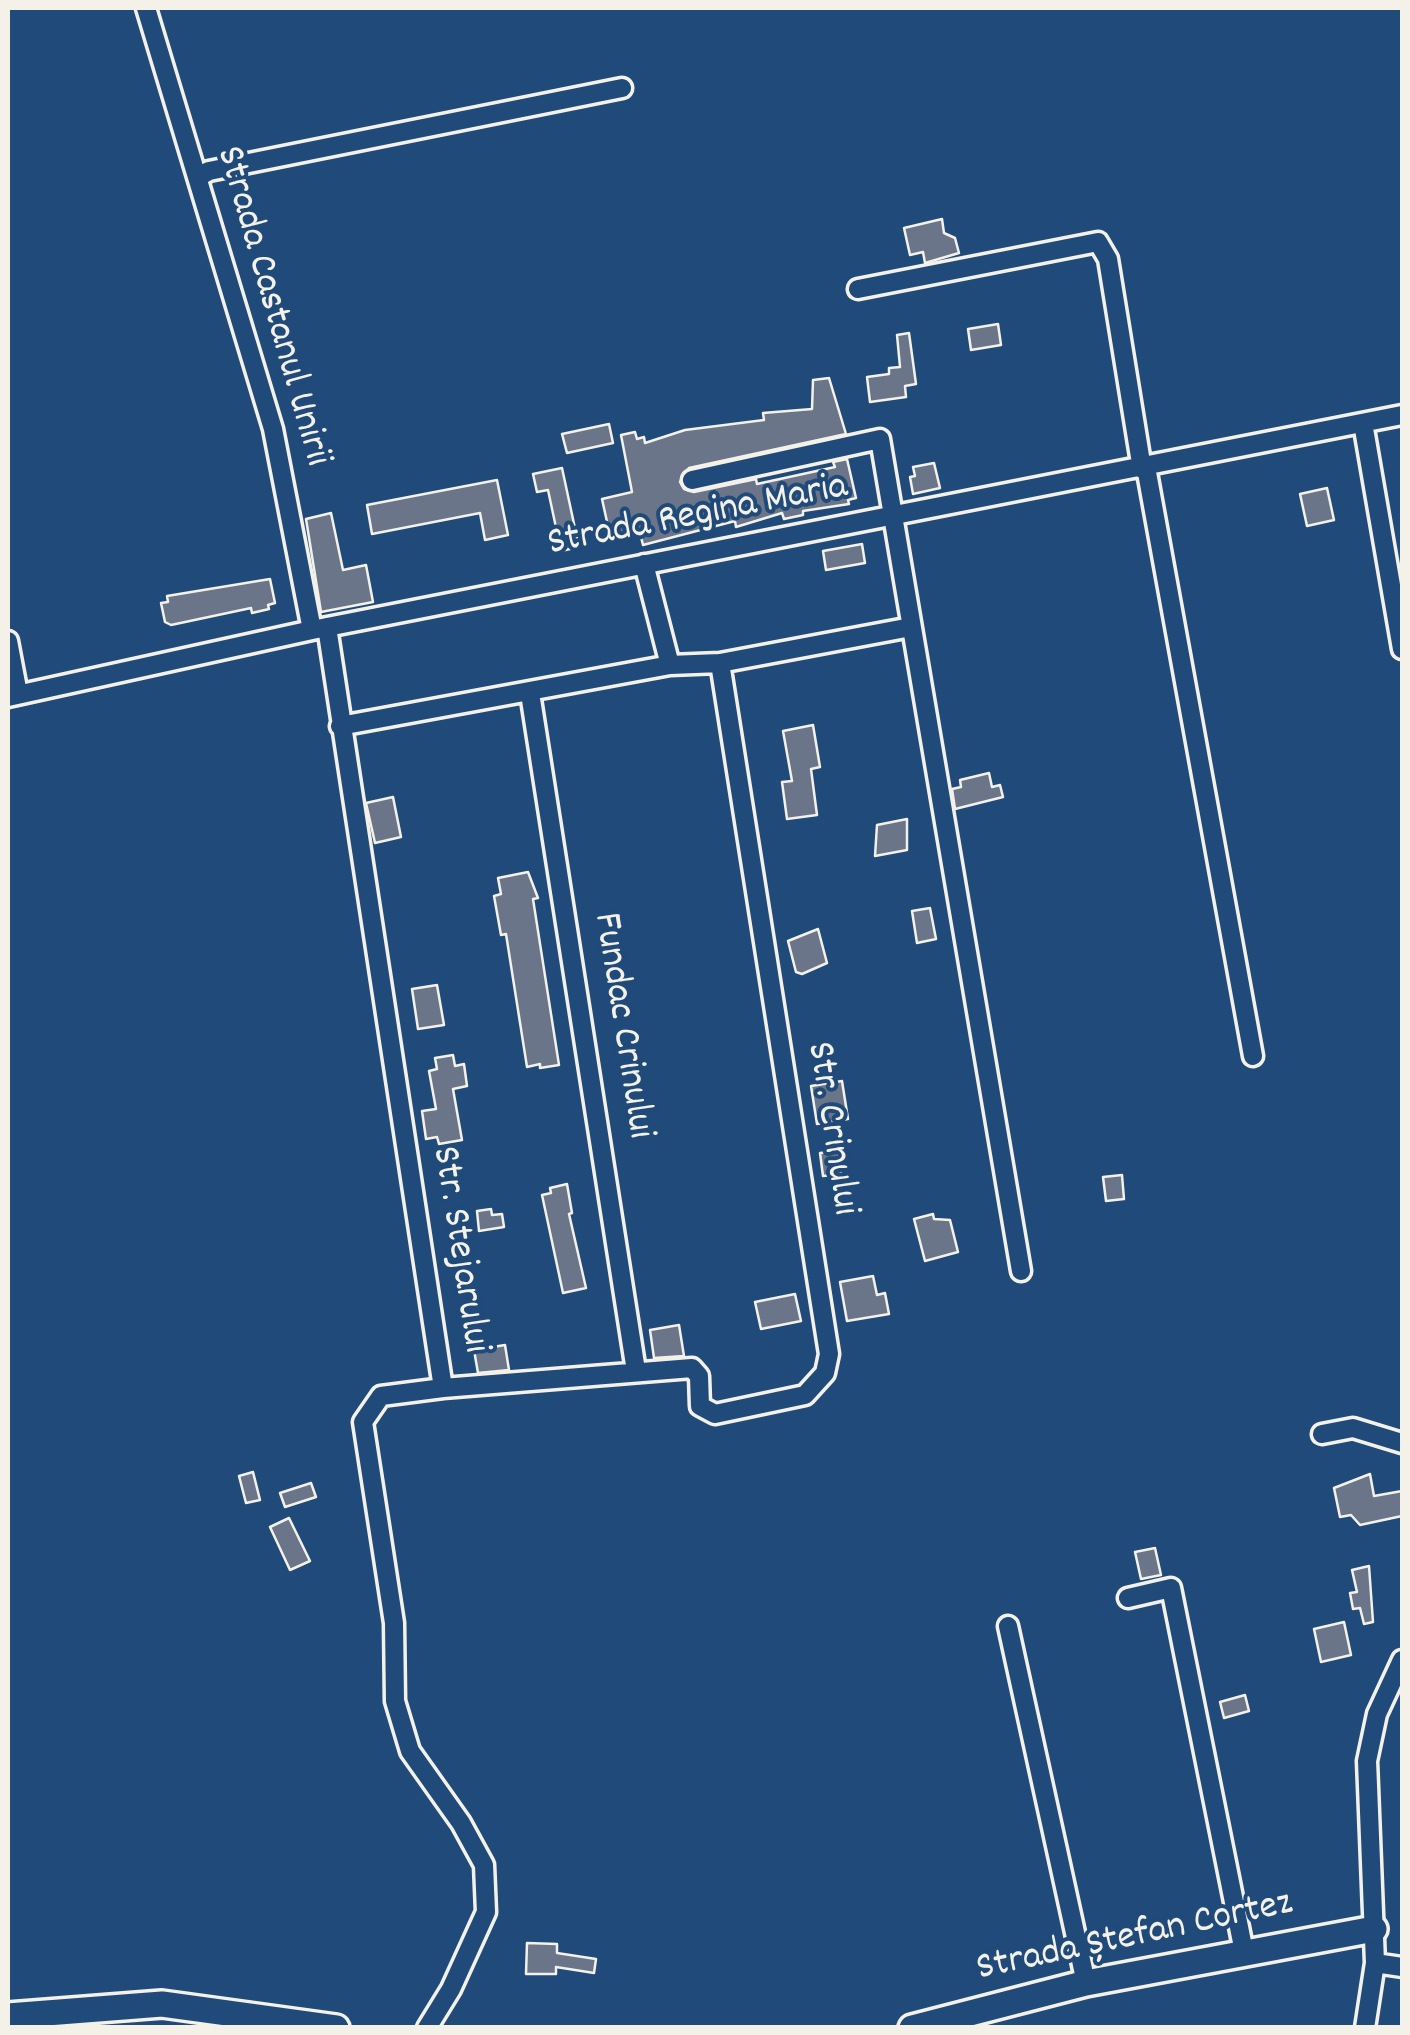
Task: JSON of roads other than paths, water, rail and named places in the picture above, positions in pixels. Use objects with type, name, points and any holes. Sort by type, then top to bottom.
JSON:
[{"type":"street","name":"Strada Castanul Unirii","points":[[146,8],[273,430],[320,628]]},
{"type":"street","points":[[198,178],[209,171],[622,88]]},
{"type":"street","points":[[858,289],[1098,242],[1108,259],[1253,1056]]},
{"type":"street","name":"Strada Regina Maria","points":[[13,696],[320,628],[1402,415]]},
{"type":"street","points":[[1362,424],[1402,649]]},
{"type":"street","points":[[692,480],[880,440],[1021,1270]]},
{"type":"street","points":[[644,564],[670,664]]},
{"type":"street","points":[[340,726],[670,664],[720,662],[911,627]]},
{"type":"street","name":"Str. Stejarului","points":[[320,628],[340,726],[443,1388],[381,1396],[363,1422],[394,1624],[395,1701],[410,1751],[461,1822],[484,1865],[486,1912],[450,1989],[426,2028]]},
{"type":"street","points":[[8,641],[13,696]]},
{"type":"street","name":"Str. Crinului","points":[[636,1371],[692,1368],[699,1376],[700,1406],[716,1414],[813,1391],[825,1374],[829,1354],[720,662]]},
{"type":"street","name":"Fundac Crinului","points":[[530,693],[636,1371]]},
{"type":"street","points":[[443,1388],[636,1371]]},
{"type":"street","points":[[1322,1434],[1353,1428],[1402,1443]]},
{"type":"street","points":[[1128,1598],[1171,1588],[1244,1952]]},
{"type":"street","points":[[1008,1626],[1086,1982]]},
{"type":"street","points":[[1365,2028],[1375,1963],[1367,1761],[1377,1714],[1402,1660]]},
{"type":"street","name":"Strada Ștefan Cortez","points":[[912,2028],[1086,1982],[1374,1929]]},
{"type":"street","points":[[1375,1963],[1402,1967]]},
{"type":"street","points":[[8,2016],[162,2004],[336,2028]]}]
